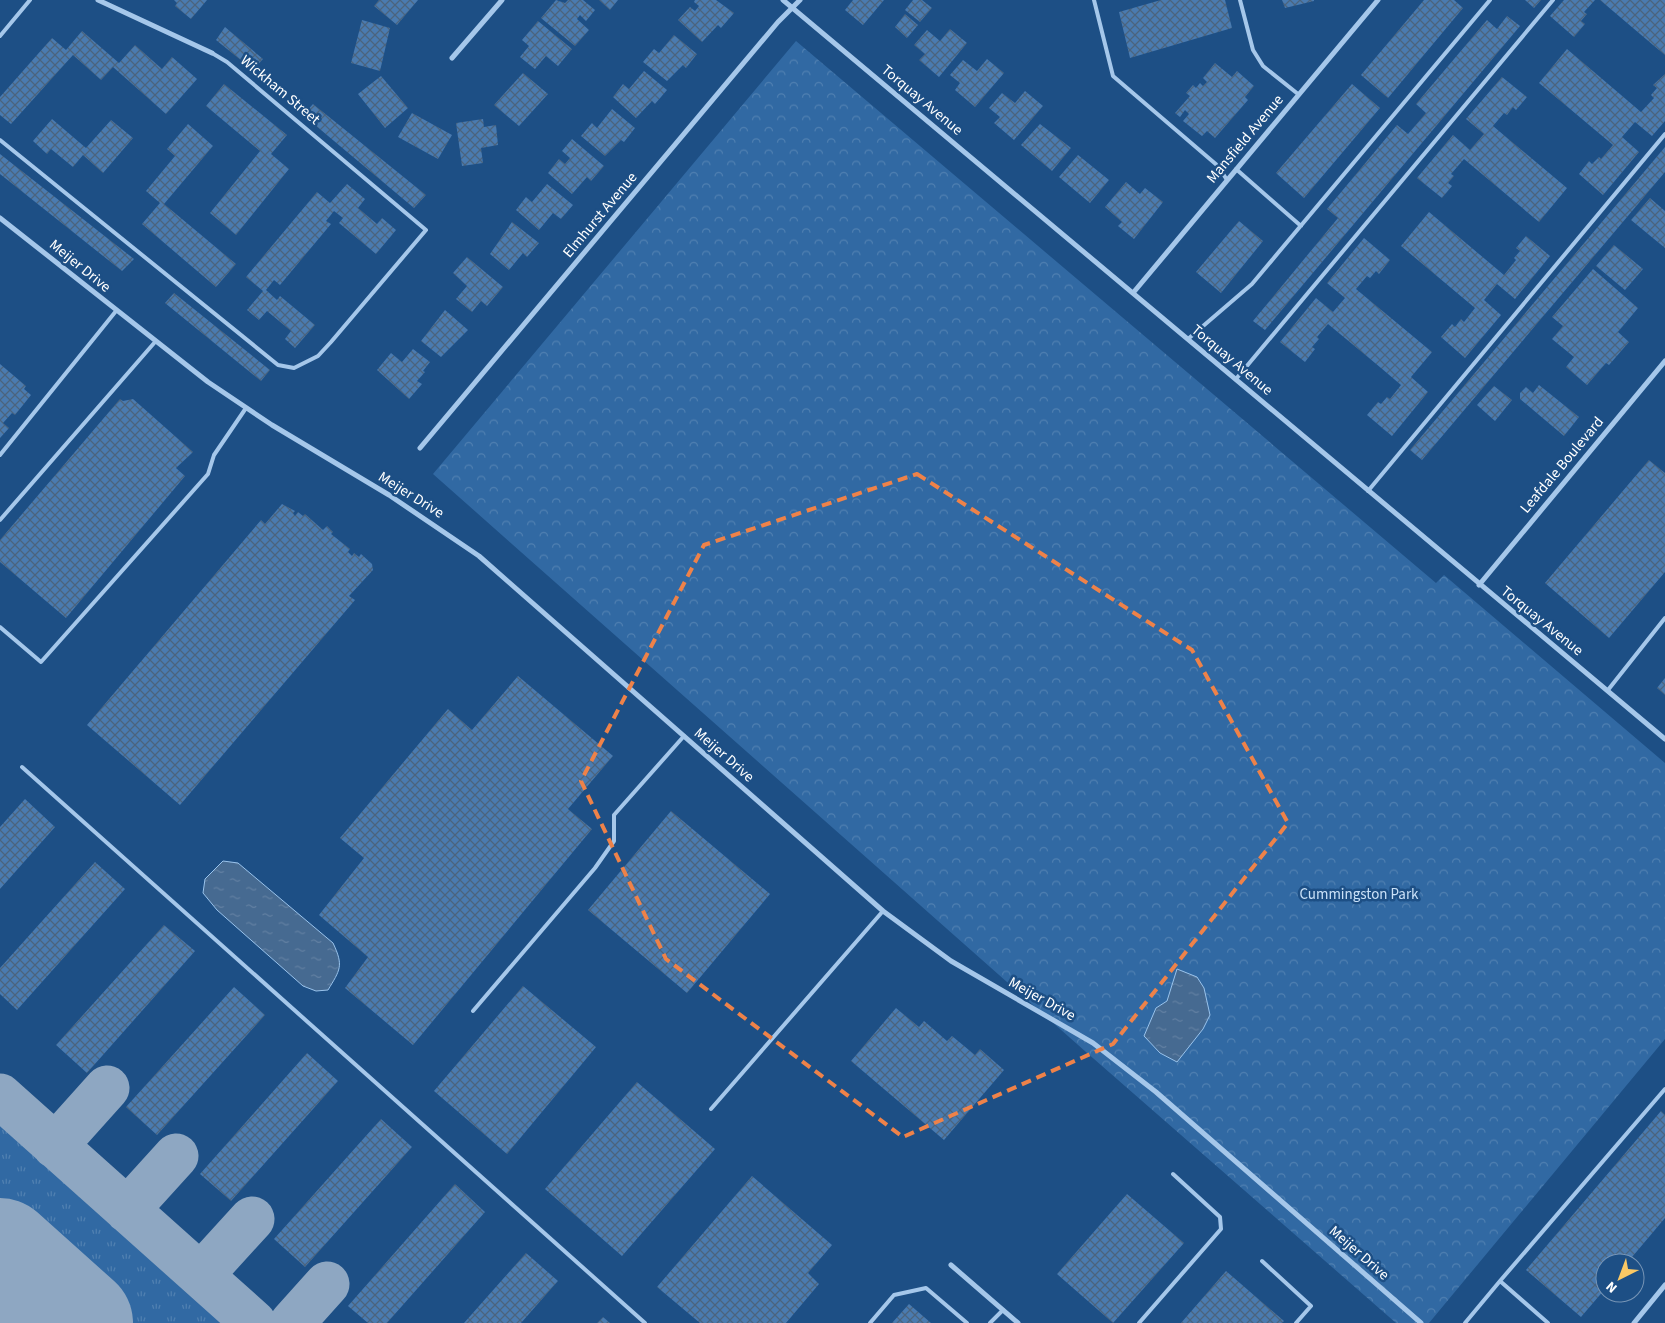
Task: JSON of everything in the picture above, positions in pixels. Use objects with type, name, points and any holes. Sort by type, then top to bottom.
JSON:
[{"type":"street","name":"Wickham Street","points":[[98,0],[212,53]]},
{"type":"street","points":[[452,58],[502,0]]},
{"type":"street","name":"Torquay Avenue","points":[[783,0],[1665,739]]},
{"type":"street","name":"Elmhurst Avenue","points":[[420,448],[778,22],[800,0]]},
{"type":"street","name":"Mansfield Avenue","points":[[1132,294],[1378,0]]},
{"type":"street","name":"Meijer Drive","points":[[0,218],[155,342],[246,408],[388,495],[479,556],[883,911],[951,962],[1093,1043],[1156,1092],[1420,1323]]},
{"type":"street","name":"Leafdale Boulevard","points":[[1479,585],[1665,361]]},
{"type":"street","points":[[951,1265],[1018,1323]]},
{"type":"street","points":[[1634,1323],[1665,1286]]},
{"type":"lane","points":[[0,36],[30,0]]},
{"type":"lane","points":[[1094,0],[1113,76],[1218,166],[1227,180]]},
{"type":"lane","points":[[1240,0],[1252,50],[1263,66],[1298,94]]},
{"type":"lane","points":[[1188,339],[1252,284],[1490,0]]},
{"type":"lane","points":[[1236,379],[1553,0]]},
{"type":"lane","name":"Wickham Street","points":[[0,140],[271,360],[288,368],[312,360],[332,342],[426,230],[226,62],[212,53]]},
{"type":"lane","points":[[1368,491],[1665,134]]},
{"type":"lane","points":[[1236,169],[1300,226]]},
{"type":"lane","points":[[0,455],[116,311]]},
{"type":"lane","points":[[0,520],[155,342]]},
{"type":"lane","points":[[0,627],[41,662],[208,474],[214,455],[246,408]]},
{"type":"lane","points":[[1608,690],[1665,618]]},
{"type":"lane","points":[[474,1011],[595,868],[614,841],[614,815],[684,736]]},
{"type":"lane","points":[[22,767],[646,1323]]},
{"type":"lane","points":[[711,1109],[883,911]]},
{"type":"lane","points":[[1465,1323],[1665,1089]]},
{"type":"lane","points":[[1139,1323],[1220,1228],[1220,1217],[1173,1174]]},
{"type":"lane","points":[[1262,1262],[1311,1306],[1296,1323]]},
{"type":"lane","points":[[1500,1281],[1548,1323]]},
{"type":"lane","points":[[870,1323],[894,1295],[926,1288],[967,1323]]},
{"type":"lane","points":[[990,1323],[1003,1310]]},
{"type":"highlighted area","points":[[917,474],[1192,650],[1288,823],[1113,1044],[903,1137],[666,959],[581,781],[704,545]]},
{"type":"green space","name":"Cummingston Park","points":[[796,41],[1436,583],[1444,575],[1665,763],[1665,1039],[1429,1323],[1396,1323],[1086,1052],[433,474]]},
{"type":"green space","points":[[0,1109],[240,1323],[111,1323],[0,1224]]},
{"type":"green space","points":[[0,1292],[35,1323],[0,1323]]},
{"type":"water","points":[[223,861],[238,863],[333,943],[339,957],[339,968],[328,990],[316,991],[303,986],[217,910],[203,893],[205,879]]},
{"type":"water","points":[[1177,969],[1197,977],[1204,988],[1210,1015],[1203,1029],[1177,1062],[1160,1053],[1144,1036],[1156,1008],[1167,1001]]},
{"type":"building","points":[[174,0],[207,0],[191,19],[175,6],[177,3]]},
{"type":"building","points":[[379,0],[418,0],[397,25],[374,6]]},
{"type":"building","points":[[556,0],[565,3],[568,0],[583,0],[595,10],[586,21],[580,15],[577,19],[589,30],[575,46],[541,18]]},
{"type":"building","points":[[599,0],[618,0],[610,10]]},
{"type":"building","points":[[695,0],[716,0],[734,13],[721,28],[718,25],[702,42],[678,20],[690,7],[695,11],[699,6],[694,2]]},
{"type":"building","points":[[853,0],[884,0],[863,25],[845,10]]},
{"type":"building","points":[[913,0],[922,0],[932,8],[920,22],[905,10]]},
{"type":"building","points":[[1161,0],[1225,0],[1232,28],[1130,58],[1119,12]]},
{"type":"building","points":[[1282,0],[1314,0],[1314,1],[1285,8]]},
{"type":"building","points":[[1424,0],[1454,0],[1463,8],[1388,98],[1361,75]]},
{"type":"building","points":[[1525,0],[1541,0],[1534,8]]},
{"type":"building","points":[[1564,0],[1595,0],[1584,12],[1587,14],[1581,21],[1585,24],[1574,37],[1550,16]]},
{"type":"building","points":[[1600,0],[1665,0],[1665,55],[1653,45]]},
{"type":"building","points":[[905,14],[918,25],[907,38],[895,27]]},
{"type":"building","points":[[1507,16],[1520,26],[1265,330],[1253,321],[1338,218],[1327,209],[1397,125],[1408,134],[1426,113],[1416,104],[1487,20],[1497,29]]},
{"type":"building","points":[[362,20],[390,28],[380,71],[351,63]]},
{"type":"building","points":[[538,21],[572,49],[558,66],[546,56],[535,69],[520,57],[529,46],[522,40]]},
{"type":"building","points":[[225,27],[263,59],[253,70],[216,40]]},
{"type":"building","points":[[950,29],[967,43],[939,77],[919,60],[925,54],[914,45],[927,30],[940,41]]},
{"type":"building","points":[[82,31],[119,63],[135,45],[162,69],[172,57],[197,79],[166,114],[113,67],[101,80],[73,55],[11,124],[0,115],[0,97],[52,38],[66,50]]},
{"type":"building","points":[[674,35],[697,54],[686,68],[683,65],[667,81],[643,62],[654,49],[659,53]]},
{"type":"building","points":[[1567,49],[1641,112],[1654,98],[1651,95],[1657,88],[1653,85],[1665,74],[1665,121],[1652,136],[1635,122],[1622,137],[1639,152],[1603,195],[1579,174],[1589,161],[1592,164],[1599,157],[1601,159],[1613,145],[1539,83]]},
{"type":"building","points":[[987,59],[1004,73],[975,107],[955,90],[960,83],[950,75],[963,60],[977,71]]},
{"type":"building","points":[[1215,63],[1232,77],[1237,71],[1254,86],[1245,97],[1248,100],[1215,138],[1207,131],[1202,136],[1183,121],[1189,114],[1185,110],[1180,117],[1175,113],[1190,96],[1186,93],[1193,85],[1196,88],[1200,83],[1203,86],[1207,82],[1203,78]]},
{"type":"building","points":[[644,71],[667,90],[655,104],[652,101],[636,118],[613,97],[623,84],[629,89]]},
{"type":"building","points":[[523,73],[548,94],[519,126],[494,105]]},
{"type":"building","points":[[381,76],[408,108],[385,128],[358,94]]},
{"type":"building","points":[[1502,77],[1527,97],[1516,110],[1513,107],[1507,115],[1504,113],[1493,126],[1567,188],[1539,222],[1464,159],[1451,174],[1454,176],[1448,183],[1452,186],[1442,198],[1417,178],[1453,135],[1470,150],[1484,134],[1466,119]]},
{"type":"building","points":[[224,84],[287,135],[271,154],[289,169],[236,235],[210,213],[260,151],[206,106]]},
{"type":"building","points":[[1352,84],[1380,108],[1304,198],[1276,173]]},
{"type":"building","points":[[1025,91],[1043,106],[1014,140],[994,123],[1000,117],[989,108],[1002,93],[1015,103]]},
{"type":"building","points":[[313,104],[426,195],[414,208],[303,115]]},
{"type":"building","points":[[612,109],[635,128],[624,142],[621,140],[605,156],[581,136],[592,123],[597,128]]},
{"type":"building","points":[[412,113],[452,135],[438,159],[398,137]]},
{"type":"building","points":[[52,119],[86,148],[111,120],[133,138],[103,173],[83,155],[73,167],[51,149],[47,154],[33,141]]},
{"type":"building","points":[[483,119],[484,127],[496,125],[498,145],[481,148],[483,163],[462,166],[456,123]]},
{"type":"building","points":[[188,124],[213,146],[164,204],[236,264],[216,287],[142,224],[160,203],[146,191],[175,156],[167,149]]},
{"type":"building","points":[[1040,124],[1071,148],[1052,171],[1021,145]]},
{"type":"building","points":[[572,139],[604,166],[591,181],[587,177],[572,194],[548,173],[559,159],[565,164],[570,158],[562,151]]},
{"type":"building","points":[[1665,147],[1665,172],[1422,460],[1410,450]]},
{"type":"building","points":[[0,154],[134,259],[122,271],[0,174]]},
{"type":"building","points":[[1078,155],[1109,180],[1090,203],[1059,177]]},
{"type":"building","points":[[1126,182],[1140,194],[1145,188],[1163,202],[1134,239],[1118,226],[1122,222],[1105,207]]},
{"type":"building","points":[[347,184],[365,199],[358,208],[377,224],[382,218],[396,230],[376,254],[339,223],[343,218],[334,211],[326,221],[331,224],[280,285],[274,280],[266,290],[277,300],[280,296],[315,325],[295,348],[285,339],[291,331],[267,311],[259,320],[247,310],[263,291],[246,277],[317,192],[330,203]]},
{"type":"building","points":[[547,184],[573,205],[561,219],[553,213],[539,230],[516,210],[526,197],[532,202]]},
{"type":"building","points":[[1650,198],[1665,211],[1665,248],[1631,220]]},
{"type":"building","points":[[1429,212],[1504,275],[1516,260],[1514,258],[1520,251],[1516,248],[1526,236],[1550,256],[1515,299],[1497,284],[1484,300],[1501,315],[1465,358],[1441,337],[1452,324],[1455,327],[1461,319],[1464,322],[1475,308],[1401,246]]},
{"type":"building","points":[[1239,221],[1263,241],[1221,293],[1196,272]]},
{"type":"building","points":[[512,222],[539,243],[527,257],[523,253],[509,270],[490,254]]},
{"type":"building","points":[[1364,238],[1390,260],[1379,274],[1376,271],[1370,278],[1367,276],[1356,289],[1432,352],[1411,377],[1428,392],[1392,436],[1367,415],[1378,402],[1381,404],[1387,397],[1390,399],[1401,385],[1381,368],[1328,324],[1317,337],[1319,339],[1312,347],[1315,349],[1305,362],[1280,342],[1316,298],[1333,312],[1345,298],[1327,283]]},
{"type":"building","points":[[1614,245],[1643,269],[1625,290],[1596,266]]},
{"type":"building","points":[[467,257],[503,287],[487,306],[481,301],[472,312],[456,299],[467,286],[453,273]]},
{"type":"building","points":[[1593,269],[1638,308],[1618,332],[1629,342],[1609,365],[1606,363],[1587,385],[1566,367],[1574,357],[1552,339],[1563,326],[1552,317]]},
{"type":"building","points":[[174,293],[270,370],[261,381],[165,303]]},
{"type":"building","points":[[445,310],[468,330],[441,357],[421,341]]},
{"type":"building","points":[[413,349],[430,362],[423,371],[425,372],[417,381],[422,384],[409,399],[377,370],[391,353],[402,362]]},
{"type":"building","points":[[0,364],[26,386],[24,389],[31,395],[15,415],[12,413],[3,423],[9,428],[0,438]]},
{"type":"building","points":[[1539,385],[1579,417],[1564,436],[1520,399],[1520,393],[1526,387],[1533,393]]},
{"type":"building","points":[[1494,386],[1512,400],[1495,421],[1477,405]]},
{"type":"building","points":[[120,399],[123,401],[133,399],[193,452],[176,468],[185,476],[66,618],[0,562],[0,540]]},
{"type":"building","points":[[1649,460],[1665,473],[1665,572],[1609,638],[1545,583]]},
{"type":"building","points":[[282,504],[295,511],[293,513],[295,516],[298,512],[303,516],[305,514],[323,530],[327,526],[333,532],[331,534],[350,549],[348,552],[352,556],[354,553],[359,557],[361,554],[372,564],[373,570],[349,596],[355,600],[180,805],[87,725],[261,520],[265,524]]},
{"type":"building","points":[[518,676],[613,756],[568,809],[592,829],[413,1045],[345,988],[368,957],[319,915],[364,858],[340,838],[448,709],[472,730]]},
{"type":"building","points":[[1665,678],[1665,695],[1657,688]]},
{"type":"building","points":[[25,799],[55,827],[0,889],[0,827]]},
{"type":"building","points":[[671,811],[770,894],[687,993],[588,910]]},
{"type":"building","points":[[95,862],[125,889],[17,1010],[0,994],[0,968]]},
{"type":"building","points":[[164,925],[195,951],[87,1073],[56,1045]]},
{"type":"building","points":[[523,986],[596,1047],[507,1154],[434,1091]]},
{"type":"building","points":[[234,987],[265,1015],[157,1135],[126,1107]]},
{"type":"building","points":[[896,1008],[919,1027],[924,1021],[947,1041],[952,1036],[975,1055],[980,1049],[1004,1070],[944,1140],[851,1061]]},
{"type":"building","points":[[307,1053],[338,1081],[231,1201],[200,1174]]},
{"type":"building","points":[[637,1082],[715,1149],[622,1256],[545,1189]]},
{"type":"building","points":[[1661,1111],[1665,1115],[1665,1218],[1635,1253],[1595,1253],[1595,1301],[1581,1317],[1526,1270]]},
{"type":"building","points":[[381,1119],[412,1147],[305,1267],[274,1239]]},
{"type":"building","points":[[752,1176],[832,1245],[808,1273],[819,1284],[786,1323],[700,1323],[657,1287]]},
{"type":"building","points":[[455,1184],[485,1212],[387,1323],[368,1323],[348,1306]]},
{"type":"building","points":[[1127,1194],[1184,1243],[1113,1323],[1057,1274]]},
{"type":"building","points":[[526,1253],[558,1281],[521,1323],[464,1323]]},
{"type":"building","points":[[1226,1271],[1284,1321],[1282,1323],[1181,1323]]},
{"type":"building","points":[[909,1304],[931,1323],[892,1323]]},
{"type":"building","points":[[603,1317],[610,1323],[597,1323]]},
{"type":"taxiway","points":[[55,1146],[107,1088]]},
{"type":"taxiway","points":[[0,1096],[254,1323]]},
{"type":"taxiway","points":[[127,1210],[176,1156]]},
{"type":"taxiway","points":[[201,1275],[252,1219]]},
{"type":"taxiway","points":[[292,1323],[327,1284]]},
{"type":"runway","points":[[0,1254],[77,1323]]}]
